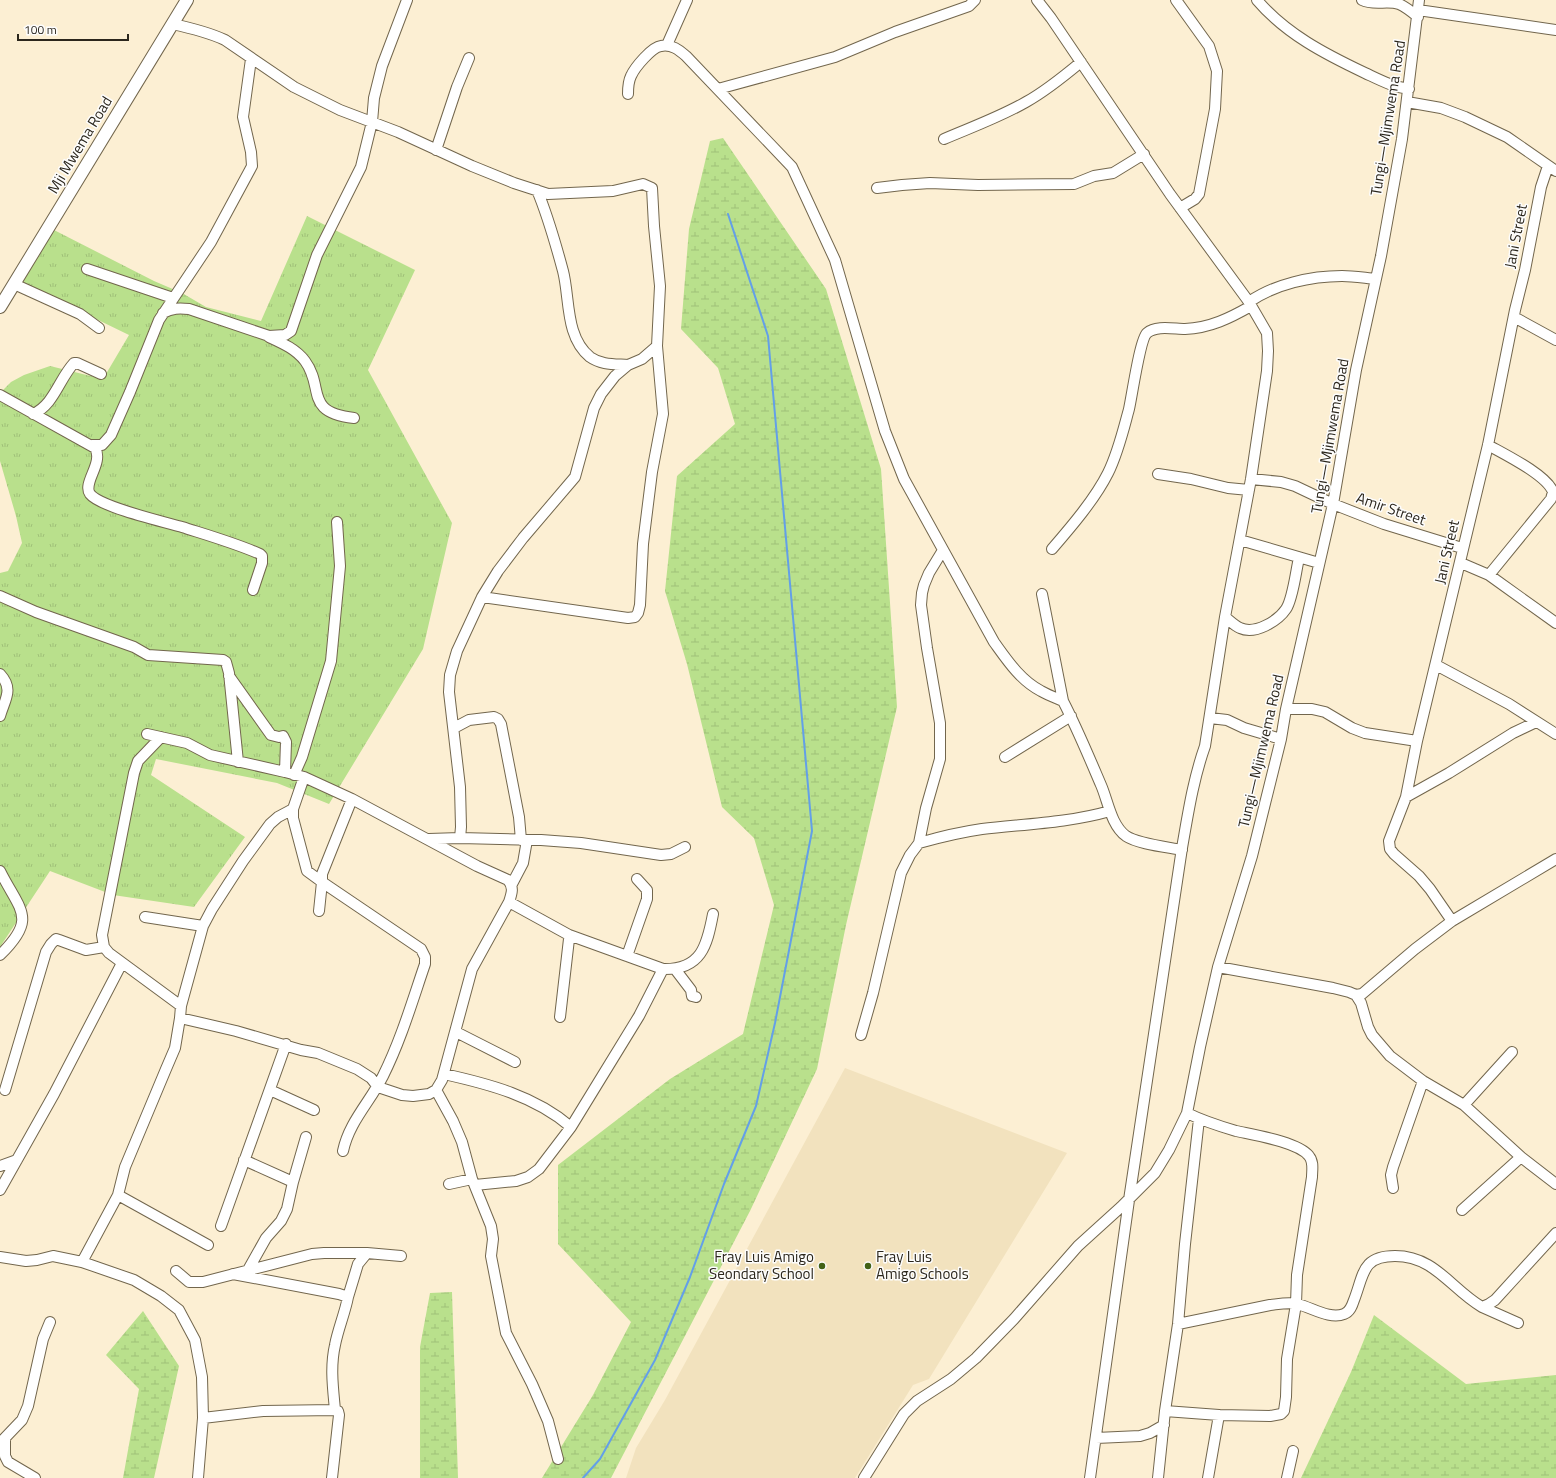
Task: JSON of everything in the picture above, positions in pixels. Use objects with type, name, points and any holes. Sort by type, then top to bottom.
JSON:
[{"type":"main road","name":"Mji Mwema Road","points":[[0,307],[186,0]]},
{"type":"street","points":[[268,336],[279,336],[291,330],[317,255],[361,167],[372,122],[374,98],[382,66],[407,0]]},
{"type":"street","points":[[667,45],[687,0]]},
{"type":"street","points":[[718,90],[835,57],[894,32],[969,6],[975,0]]},
{"type":"street","points":[[1037,0],[1180,208],[1250,304],[1267,333],[1268,351],[1267,371],[1251,479],[1225,617],[1210,718],[1205,746],[1192,791],[1182,850],[1129,1200],[1090,1478]]},
{"type":"street","points":[[1176,0],[1209,46],[1217,71],[1215,109],[1199,194],[1195,199],[1180,208]]},
{"type":"street","points":[[1256,0],[1270,16],[1294,35],[1388,84],[1408,89]]},
{"type":"street","points":[[1362,0],[1373,3],[1398,4],[1411,11],[1418,9],[1556,30]]},
{"type":"street","name":"Tungi—Mjimwema Road","points":[[864,1478],[904,1414],[917,1401],[952,1379],[976,1358],[1014,1319],[1078,1246],[1129,1200],[1155,1173],[1169,1150],[1187,1112],[1218,968],[1248,872],[1281,739],[1286,709],[1333,504],[1356,370],[1376,279],[1402,139],[1418,9]]},
{"type":"street","points":[[172,24],[202,30],[225,40],[294,87],[340,110],[398,132],[497,177],[548,194],[613,191],[643,184],[652,188],[660,286],[657,346],[663,414],[651,479],[643,544],[641,595],[638,612],[635,617],[628,618],[482,597]]},
{"type":"street","points":[[628,94],[628,84],[631,74],[653,49],[667,45],[676,48],[686,56],[792,167],[835,260],[885,431],[902,472],[994,642],[1008,663],[1024,679],[1040,691],[1063,702]]},
{"type":"street","points":[[436,150],[469,58]]},
{"type":"street","points":[[0,395],[92,445],[102,445],[111,435],[159,320],[211,242],[252,166],[251,152],[243,117],[251,59]]},
{"type":"street","points":[[944,139],[1004,114],[1026,102],[1048,89],[1081,62]]},
{"type":"street","points":[[1407,102],[1441,108],[1465,117],[1506,137],[1552,169]]},
{"type":"street","points":[[877,188],[930,183],[978,185],[1074,184],[1094,176],[1113,173],[1144,154]]},
{"type":"street","name":"Jani Street","points":[[1452,921],[1419,876],[1390,849],[1389,841],[1406,797],[1417,741],[1460,563],[1462,548],[1488,445],[1541,187],[1552,169]]},
{"type":"street","points":[[537,190],[564,272],[572,325],[577,338],[589,356],[597,361],[628,365]]},
{"type":"street","points":[[87,269],[173,298]]},
{"type":"street","points":[[1052,549],[1078,518],[1110,468],[1117,450],[1133,393],[1141,347],[1146,334],[1152,330],[1186,329],[1212,325],[1226,320],[1250,304],[1256,296],[1275,289],[1325,276],[1376,279]]},
{"type":"street","points":[[14,284],[80,314],[99,328]]},
{"type":"street","points":[[163,313],[170,309],[189,309],[268,336],[293,350],[304,360],[311,371],[316,393],[326,409],[339,416],[354,418]]},
{"type":"street","points":[[1514,318],[1556,340]]},
{"type":"street","points":[[460,838],[460,787],[449,692],[450,675],[457,651],[482,597],[498,571],[523,538],[575,477],[594,408],[601,394],[615,376],[628,365],[642,359],[657,346]]},
{"type":"street","points":[[33,414],[47,404],[69,368],[74,363],[101,374]]},
{"type":"street","points":[[92,445],[98,455],[97,464],[88,486],[90,494],[98,499],[137,515],[182,527],[260,554],[262,556],[262,563],[253,590]]},
{"type":"street","points":[[1488,445],[1540,476],[1550,485],[1553,492],[1551,499],[1489,575]]},
{"type":"street","points":[[1158,474],[1191,479],[1228,488],[1249,490]]},
{"type":"street","name":"Amir Street","points":[[1251,479],[1281,482],[1295,486],[1333,504],[1384,524],[1462,548]]},
{"type":"street","points":[[294,775],[302,757],[331,661],[340,566],[337,522]]},
{"type":"street","points":[[1240,540],[1319,563]]},
{"type":"street","points":[[861,1035],[873,993],[901,873],[910,855],[919,843],[926,808],[940,758],[940,723],[921,605],[922,593],[929,573],[943,550]]},
{"type":"street","points":[[1225,617],[1241,628],[1248,630],[1256,629],[1268,624],[1279,617],[1287,608],[1299,558]]},
{"type":"street","points":[[1460,563],[1489,575],[1556,623]]},
{"type":"street","points":[[1042,594],[1063,702],[1071,716],[1110,811],[1120,829],[1134,840],[1182,850]]},
{"type":"street","points":[[0,596],[36,612],[134,647],[148,655],[223,660],[227,664],[229,676],[238,762]]},
{"type":"street","points":[[1436,665],[1510,704],[1556,734]]},
{"type":"street","points":[[0,674],[5,679],[8,690],[0,716]]},
{"type":"street","points":[[229,676],[271,735],[279,737],[283,736],[285,738],[294,775],[293,818],[307,871],[421,949],[425,957],[425,964],[407,1018],[391,1059],[378,1087],[350,1127],[343,1151]]},
{"type":"street","points":[[1286,709],[1312,709],[1325,712],[1352,728],[1365,733],[1417,741]]},
{"type":"street","points":[[1004,757],[1071,716]]},
{"type":"street","points":[[180,1018],[286,1044],[301,1050],[318,1053],[356,1069],[371,1078],[378,1087],[389,1092],[413,1096],[429,1094],[436,1090],[444,1074],[472,969],[509,902],[512,893],[512,884],[523,863],[524,840],[501,724],[498,719],[494,717],[469,720],[454,728]]},
{"type":"street","points":[[1210,718],[1227,720],[1244,728],[1281,739]]},
{"type":"street","points":[[1406,797],[1449,773],[1513,733],[1536,722]]},
{"type":"street","points":[[146,734],[187,743],[210,755],[294,775],[352,799],[476,866],[508,880],[512,884]]},
{"type":"street","points":[[161,737],[138,761],[134,773],[102,935],[104,947],[122,963],[181,1006]]},
{"type":"street","points":[[319,911],[322,874],[352,799]]},
{"type":"street","points":[[82,1262],[118,1195],[125,1166],[175,1048],[181,1006],[203,926],[243,861],[270,824],[278,817],[293,809]]},
{"type":"street","points":[[919,843],[981,829],[1057,822],[1092,816],[1110,811]]},
{"type":"street","points":[[428,839],[460,838],[582,843],[661,855],[671,854],[685,847]]},
{"type":"street","points":[[1218,968],[1333,988],[1356,995],[1362,994],[1415,949],[1452,921],[1556,859]]},
{"type":"street","points":[[0,868],[0,872],[20,906],[23,917],[23,924],[19,932],[9,947],[0,955]]},
{"type":"street","points":[[627,956],[647,899],[647,890],[638,879]]},
{"type":"street","points":[[509,902],[568,935],[663,969],[675,970],[686,967],[701,954],[706,942],[713,914]]},
{"type":"street","points":[[145,917],[203,926]]},
{"type":"street","points":[[560,1017],[569,939],[568,935]]},
{"type":"street","points":[[5,1090],[46,952],[50,944],[56,940],[59,940],[86,950],[104,947]]},
{"type":"street","points":[[0,1190],[54,1094],[122,963]]},
{"type":"street","points":[[449,1184],[474,1182],[516,1182],[528,1177],[539,1169],[571,1127],[639,1016],[663,969]]},
{"type":"street","points":[[675,970],[691,990],[692,996],[696,997]]},
{"type":"street","points":[[1356,995],[1361,1004],[1368,1027],[1379,1045],[1390,1056],[1423,1081],[1464,1105],[1521,1156],[1556,1184]]},
{"type":"street","points":[[456,1032],[515,1062]]},
{"type":"street","points":[[221,1226],[286,1044]]},
{"type":"street","points":[[1464,1105],[1512,1052]]},
{"type":"street","points":[[444,1074],[487,1083],[521,1096],[560,1117],[571,1127]]},
{"type":"street","points":[[1393,1188],[1391,1175],[1393,1167],[1423,1081]]},
{"type":"street","points":[[270,1090],[314,1110]]},
{"type":"street","points":[[436,1090],[453,1121],[462,1142],[474,1182],[491,1226],[493,1239],[491,1256],[506,1333],[536,1391],[548,1421],[558,1458]]},
{"type":"street","points":[[1165,1411],[1219,1415],[1270,1416],[1281,1414],[1284,1411],[1287,1359],[1296,1304],[1297,1275],[1312,1177],[1311,1158],[1302,1151],[1281,1142],[1199,1119],[1187,1112]]},
{"type":"street","points":[[1158,1478],[1165,1411],[1178,1324],[1199,1119]]},
{"type":"street","points":[[248,1270],[266,1238],[281,1221],[287,1209],[306,1137]]},
{"type":"street","points":[[1462,1210],[1521,1156]]},
{"type":"street","points":[[0,1166],[17,1160]]},
{"type":"street","points":[[244,1160],[293,1182]]},
{"type":"street","points":[[118,1195],[208,1245]]},
{"type":"street","points":[[1482,1307],[1495,1300],[1556,1233]]},
{"type":"street","points":[[332,1478],[339,1415],[338,1411],[335,1410],[332,1362],[335,1345],[358,1264],[366,1253]]},
{"type":"street","points":[[176,1271],[189,1282],[203,1282],[312,1254],[366,1253],[401,1256]]},
{"type":"street","points":[[0,1257],[26,1261],[53,1256],[82,1262],[134,1280],[161,1296],[179,1310],[196,1340],[202,1377],[203,1418],[198,1478]]},
{"type":"street","points":[[1178,1324],[1270,1305],[1296,1304],[1332,1316],[1346,1314],[1351,1308],[1366,1268],[1371,1261],[1386,1256],[1401,1256],[1426,1263],[1440,1273],[1473,1302],[1518,1323]]},
{"type":"street","points":[[233,1274],[348,1297]]},
{"type":"street","points":[[35,1478],[8,1462],[5,1456],[2,1441],[22,1420],[28,1406],[41,1345],[50,1322]]},
{"type":"street","points":[[1086,1478],[1099,1388],[1104,1382]]},
{"type":"street","points":[[203,1418],[263,1411],[335,1410]]},
{"type":"street","points":[[1208,1478],[1219,1415]]},
{"type":"street","points":[[1096,1438],[1140,1436],[1150,1434],[1164,1425]]},
{"type":"street","points":[[1287,1478],[1293,1451]]},
{"type":"shaded area","name":"Fray Luis Amigo Schools","points":[[845,1068],[1067,1153],[929,1379],[913,1385],[855,1478],[626,1478],[636,1448],[665,1400]]},
{"type":"green space","points":[[723,138],[826,289],[881,469],[897,707],[846,925],[817,1069],[750,1211],[611,1478],[542,1478],[593,1395],[631,1322],[558,1244],[558,1165],[670,1079],[743,1034],[774,905],[754,838],[722,807],[687,664],[665,591],[677,476],[735,424],[718,368],[681,329],[689,229],[710,141]]},
{"type":"green space","points":[[307,216],[415,270],[368,370],[452,523],[423,649],[329,804],[277,783],[156,759],[151,775],[245,837],[194,907],[113,895],[50,871],[0,947],[0,573],[8,571],[22,543],[16,516],[0,461],[0,393],[11,382],[24,375],[50,366],[103,379],[129,335],[22,283],[54,230],[154,281],[182,293],[206,307],[261,321]]},
{"type":"green space","points":[[452,1292],[458,1478],[420,1478],[420,1347],[430,1293]]},
{"type":"green space","points":[[143,1311],[179,1366],[154,1478],[123,1478],[139,1389],[106,1355]]},
{"type":"green space","points":[[1374,1315],[1466,1384],[1556,1375],[1556,1478],[1301,1478],[1351,1372]]},
{"type":"waterway","points":[[583,1478],[600,1459],[655,1360],[690,1277],[724,1184],[756,1106],[775,1023],[812,831],[768,336],[728,214]]},
{"type":"place","name":"Fray Luis Amigo Seondary School","points":[[822,1266]]},
{"type":"place","name":"Fray Luis Amigo Schools","points":[[868,1266]]}]
